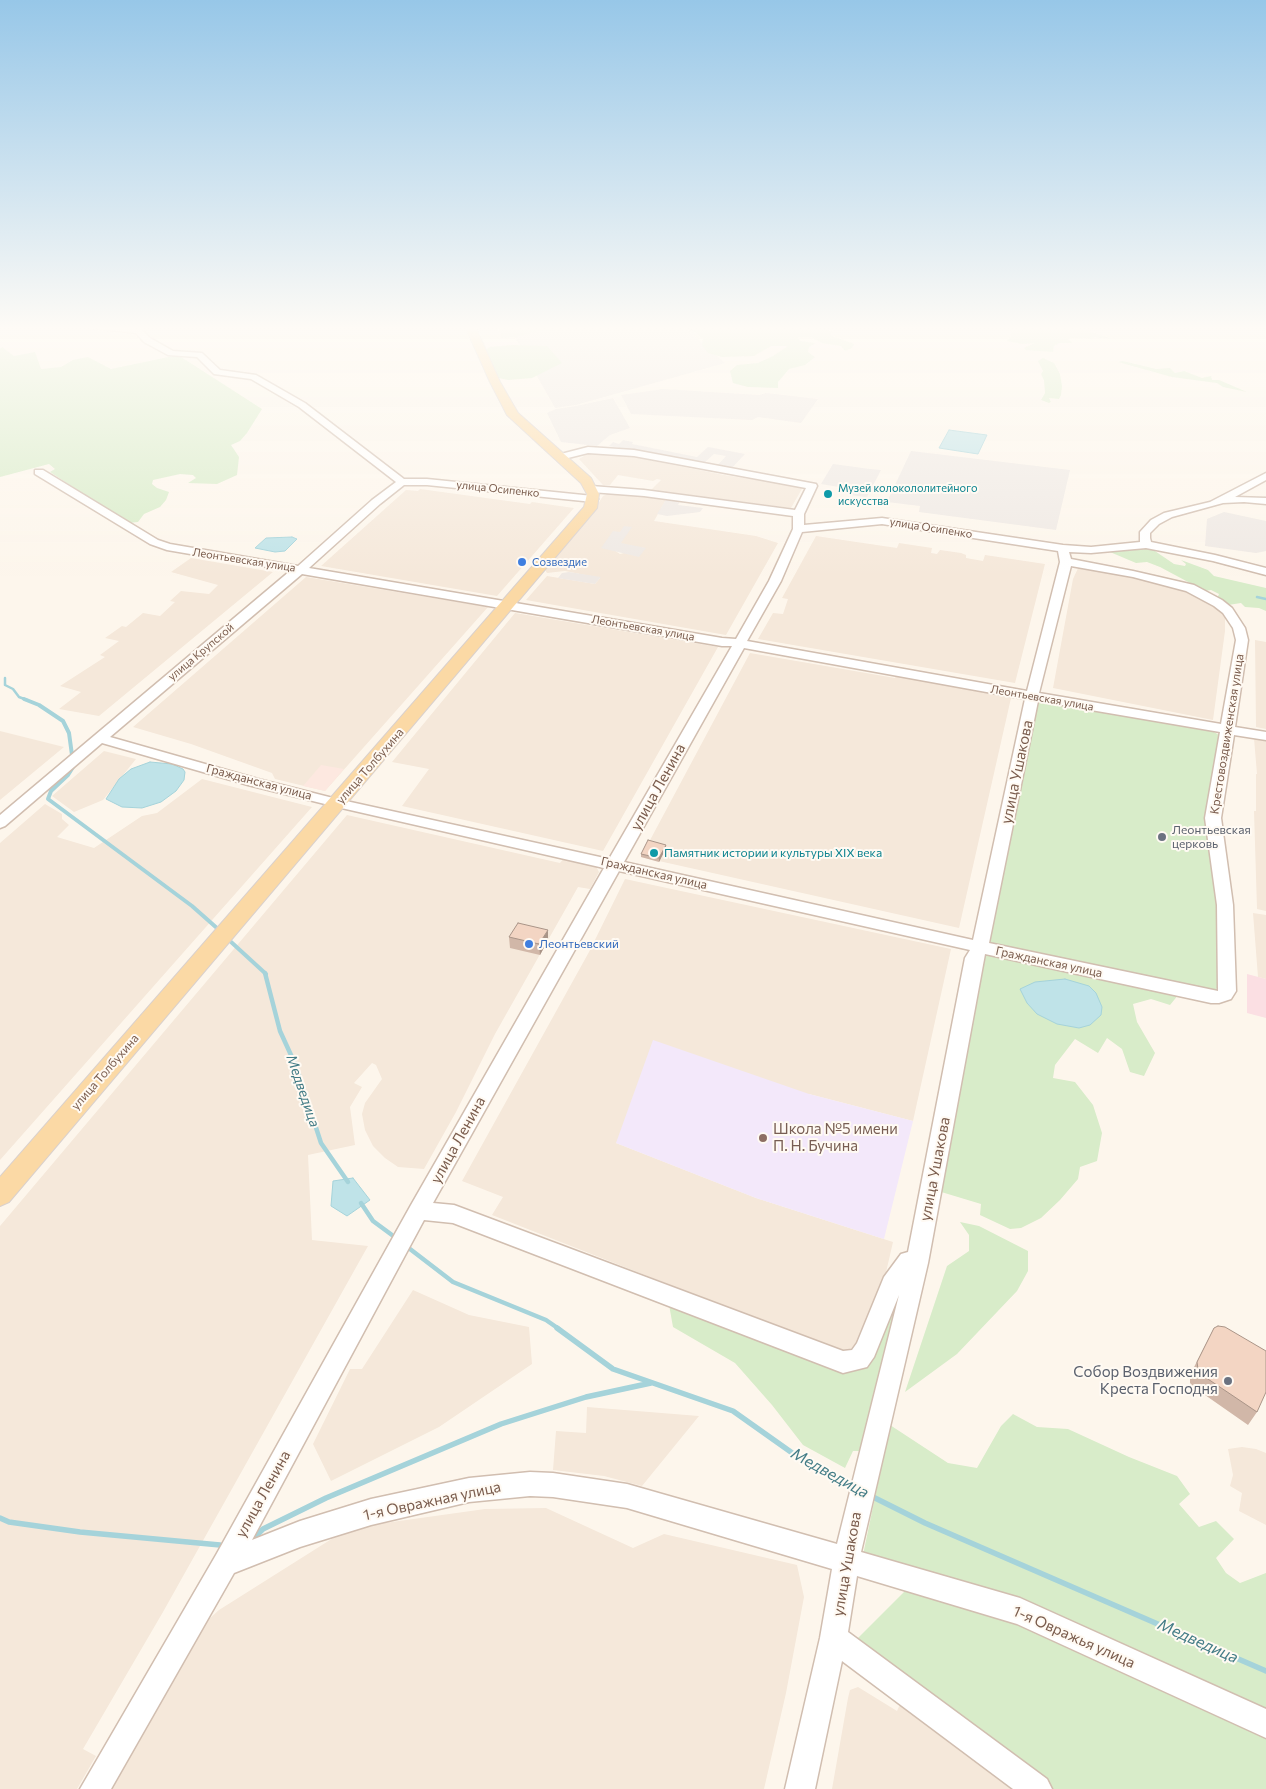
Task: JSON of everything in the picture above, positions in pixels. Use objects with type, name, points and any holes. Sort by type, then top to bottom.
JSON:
[{"type":"main road","points":[[510,409],[513,415],[587,481],[592,494]]},
{"type":"main road","name":"улица Толбухина","points":[[0,1195],[589,511],[592,494]]},
{"type":"street","points":[[308,409],[402,482]]},
{"type":"street","name":"улица Ленина","points":[[95,1789],[225,1564],[418,1211],[775,581],[812,486],[621,451],[588,450],[560,457]]},
{"type":"street","name":"Леонтьевская улица","points":[[39,472],[154,542],[167,547],[722,642],[739,643],[1266,736]]},
{"type":"street","points":[[1221,501],[1266,476]]},
{"type":"street","name":"улица Осипенко","points":[[402,482],[427,482],[592,494],[644,493],[799,521],[882,521],[1065,555],[1184,586],[1207,596],[1228,611]]},
{"type":"street","name":"улица Крупской","points":[[0,823],[289,577],[301,569],[376,502],[402,482]]},
{"type":"street","points":[[1146,545],[1145,532],[1156,522],[1168,515],[1221,501],[1244,499],[1266,501]]},
{"type":"street","points":[[1065,555],[1091,550],[1146,545],[1202,554],[1266,572]]},
{"type":"street","name":"улица Ушакова","points":[[800,1789],[834,1638],[852,1530],[890,1382],[917,1263],[974,958],[980,947],[1032,696],[1065,555]]},
{"type":"street","name":"Крестовоздвиженская улица","points":[[1211,997],[1225,995],[1227,991],[1225,905],[1213,818],[1242,640],[1239,628],[1228,611]]},
{"type":"street","name":"Гражданская улица","points":[[100,738],[253,782],[337,803],[1211,997]]},
{"type":"street","points":[[418,1211],[454,1214],[843,1362],[859,1359],[866,1350],[892,1284],[909,1261],[917,1263]]},
{"type":"street","name":"1-я Овражная улица","points":[[225,1564],[300,1534],[371,1512],[469,1490],[530,1484],[553,1485],[627,1496],[847,1560]]},
{"type":"street","name":"1-я Овражья улица","points":[[847,1560],[1020,1611],[1266,1724]]},
{"type":"street","points":[[834,1638],[1036,1789]]},
{"type":"shaded area","points":[[555,409],[620,409],[630,428],[610,435],[597,446],[561,442],[547,413]]},
{"type":"shaded area","points":[[629,409],[811,409],[801,423],[758,417],[752,420],[631,414]]},
{"type":"shaded area","points":[[623,440],[633,442],[632,444],[697,457],[708,447],[745,454],[730,470],[716,467],[726,456],[714,454],[704,463],[609,446],[613,442],[619,444]]},
{"type":"shaded area","points":[[911,451],[1070,470],[1056,530],[919,512],[920,506],[887,502]]},
{"type":"shaded area","points":[[589,453],[624,455],[724,475],[803,487],[791,508],[651,490],[661,480],[657,479],[653,481],[618,475],[610,485],[603,485],[579,459]]},
{"type":"shaded area","points":[[833,464],[881,470],[867,497],[849,495],[851,489],[821,484]]},
{"type":"shaded area","points":[[420,489],[574,508],[497,596],[321,566],[406,490],[418,491]]},
{"type":"shaded area","points":[[612,492],[667,498],[654,521],[756,536],[778,543],[726,635],[526,600],[547,576],[595,584],[600,578],[565,571],[547,573],[545,570],[593,512],[603,496]],"holes":[[[621,532],[620,544],[645,548],[620,554],[612,549],[602,548]]]},
{"type":"shaded area","points":[[667,498],[681,499],[678,505],[703,508],[700,512],[667,516],[657,514]]},
{"type":"shaded area","points":[[1224,512],[1266,521],[1266,551],[1256,553],[1205,546],[1207,519]]},
{"type":"shaded area","points":[[624,526],[632,527],[621,543],[646,548],[639,557],[601,548],[613,531],[620,532]]},
{"type":"shaded area","points":[[816,536],[897,548],[899,543],[932,548],[931,553],[937,554],[940,550],[961,553],[966,555],[966,558],[983,561],[985,555],[1045,564],[1015,683],[758,639],[773,613],[783,614],[788,599],[782,598]]},
{"type":"shaded area","points":[[191,558],[273,572],[99,716],[59,709],[81,692],[60,686],[105,657],[100,655],[119,641],[105,638],[122,626],[126,627],[143,613],[160,616],[175,602],[170,601],[181,591],[209,594],[218,585],[171,572]]},
{"type":"shaded area","points":[[1079,566],[1188,589],[1225,612],[1225,631],[1213,720],[1053,688],[1073,579]]},
{"type":"shaded area","points":[[569,572],[601,577],[595,584],[558,578],[562,573]]},
{"type":"shaded area","points":[[306,577],[488,607],[325,791],[275,779],[272,773],[191,744],[133,727]]},
{"type":"shaded area","points":[[515,613],[718,647],[603,851],[402,806],[429,769],[392,762]]},
{"type":"shaded area","points":[[1255,640],[1266,642],[1266,729],[1256,727]]},
{"type":"shaded area","points":[[750,653],[895,678],[896,675],[1011,698],[959,928],[641,857]]},
{"type":"shaded area","points":[[0,731],[64,747],[0,800]]},
{"type":"shaded area","points":[[1254,738],[1266,740],[1266,911],[1257,909],[1254,811],[1256,811],[1257,774]]},
{"type":"shaded area","points":[[104,751],[136,759],[103,800],[74,812],[52,796]]},
{"type":"shaded area","points":[[321,765],[344,769],[325,791],[303,786]]},
{"type":"shaded area","points":[[202,779],[312,807],[0,1160],[0,843],[45,804],[62,814],[62,819],[69,825],[57,837],[94,848],[142,816],[157,813]]},
{"type":"shaded area","points":[[347,815],[560,863],[564,858],[596,866],[599,872],[590,889],[578,887],[495,1034],[456,1112],[424,1169],[398,1167],[373,1146],[365,1130],[362,1114],[365,1103],[382,1079],[376,1065],[372,1063],[354,1083],[362,1087],[350,1107],[355,1145],[308,1155],[312,1240],[368,1246],[163,1612],[83,1749],[96,1756],[77,1789],[0,1789],[0,1226]]},
{"type":"shaded area","points":[[625,879],[951,949],[913,1121],[809,1094],[616,1143],[756,1198],[893,1242],[881,1294],[853,1357],[691,1297],[673,1286],[492,1215],[503,1197],[462,1181],[589,952]]},
{"type":"shaded area","points":[[1253,913],[1266,915],[1266,979],[1258,977]]},
{"type":"shaded area","points":[[1247,974],[1266,979],[1266,1018],[1247,1013]]},
{"type":"shaded area","name":"Школа №5 имени П. Н. Бучина","points":[[653,1040],[809,1094],[913,1121],[884,1239],[756,1198],[616,1143]]},
{"type":"shaded area","points":[[413,1290],[469,1315],[529,1327],[532,1364],[439,1427],[331,1481],[313,1444],[350,1369],[362,1369]]},
{"type":"shaded area","points":[[587,1407],[699,1416],[642,1486],[604,1476],[553,1470],[556,1431],[586,1433]]},
{"type":"shaded area","points":[[1242,1447],[1266,1453],[1266,1525],[1239,1511],[1242,1493],[1230,1486],[1233,1475],[1228,1449]]},
{"type":"shaded area","points":[[546,1508],[633,1548],[664,1534],[797,1565],[804,1597],[786,1693],[764,1789],[108,1789],[198,1629],[219,1610],[349,1528],[485,1509]]},
{"type":"shaded area","points":[[858,1687],[897,1711],[901,1702],[1024,1789],[832,1789],[850,1690]]},
{"type":"green space","points":[[0,409],[262,409],[247,433],[240,441],[231,445],[239,457],[237,475],[217,484],[188,483],[196,478],[193,475],[180,474],[153,480],[152,484],[157,488],[169,492],[166,500],[160,507],[144,514],[138,522],[128,523],[50,472],[55,469],[49,464],[0,477]]},
{"type":"green space","points":[[1142,548],[1152,549],[1174,564],[1185,566],[1186,564],[1181,560],[1208,570],[1214,576],[1266,588],[1266,611],[1259,608],[1245,607],[1241,603],[1228,605],[1217,599],[1219,594],[1211,590],[1205,591],[1160,567],[1147,562],[1136,563],[1110,552]]},
{"type":"green space","points":[[1036,700],[1209,729],[1221,738],[1218,904],[1219,985],[1215,991],[987,944]]},
{"type":"green space","points":[[985,952],[1179,994],[1170,1005],[1151,999],[1133,1004],[1137,1022],[1155,1053],[1144,1076],[1130,1072],[1122,1049],[1107,1038],[1098,1053],[1075,1039],[1055,1065],[1053,1078],[1075,1082],[1093,1105],[1102,1133],[1097,1161],[1080,1167],[1078,1179],[1060,1200],[1041,1218],[1021,1228],[1010,1229],[980,1215],[981,1204],[938,1191]]},
{"type":"green space","points":[[960,1222],[979,1226],[1028,1251],[1028,1271],[1017,1291],[957,1354],[905,1392],[947,1266],[969,1251],[969,1235]]},
{"type":"green space","points":[[908,1268],[864,1451],[853,1451],[845,1468],[803,1445],[772,1405],[735,1363],[673,1327],[668,1299],[843,1366]]},
{"type":"green space","points":[[1013,1414],[1037,1427],[1068,1429],[1129,1457],[1177,1476],[1190,1494],[1179,1504],[1199,1527],[1216,1521],[1234,1539],[1216,1558],[1226,1573],[1240,1583],[1266,1573],[1266,1711],[863,1555],[890,1425],[948,1463],[977,1468],[1001,1426]]},
{"type":"green space","points":[[909,1587],[1019,1621],[1266,1736],[1266,1789],[1048,1789],[852,1644]]},
{"type":"water","points":[[949,430],[987,435],[978,454],[939,448]]},
{"type":"water","points":[[292,537],[297,539],[285,551],[275,552],[255,548],[266,538]]},
{"type":"water","points":[[150,762],[172,764],[183,769],[185,772],[184,780],[176,791],[161,802],[142,808],[122,807],[106,799],[119,779],[131,769]]},
{"type":"water","points":[[1065,979],[1089,986],[1096,993],[1102,1007],[1101,1015],[1090,1025],[1079,1028],[1057,1024],[1037,1014],[1027,1003],[1020,989],[1035,982]]},
{"type":"water","points":[[353,1178],[370,1200],[347,1216],[331,1206],[333,1181]]},
{"type":"building","name":"Памятник истории и культуры XIX века","points":[[648,840],[666,845],[659,858],[641,854]]},
{"type":"building","points":[[518,923],[548,930],[539,944],[509,937]]},
{"type":"building","name":"Собор Воздвижения Креста Господня","points":[[1218,1326],[1225,1327],[1266,1351],[1266,1392],[1257,1412],[1202,1375],[1198,1369],[1197,1362],[1214,1328]]},
{"type":"waterway","points":[[1257,597],[1266,599]]},
{"type":"waterway","name":"Медведица","points":[[5,678],[5,685],[13,689],[19,697],[27,700]]},
{"type":"waterway","name":"Медведица","points":[[24,699],[39,705],[63,721],[69,733],[72,755]]},
{"type":"waterway","name":"Медведица","points":[[73,767],[68,775],[51,791],[48,799],[192,906],[218,929]]},
{"type":"waterway","name":"Медведица","points":[[230,941],[265,973]]},
{"type":"waterway","name":"Медведица","points":[[265,973],[280,1031],[296,1066],[321,1143],[348,1182]]},
{"type":"waterway","name":"Медведица","points":[[361,1203],[373,1221],[392,1235]]},
{"type":"waterway","name":"Медведица","points":[[410,1249],[453,1282],[546,1320],[559,1329]]},
{"type":"waterway","name":"Медведица","points":[[557,1328],[613,1369],[733,1411],[805,1462],[856,1488]]},
{"type":"waterway","points":[[249,1543],[263,1529],[326,1498],[501,1424],[586,1397],[651,1383]]},
{"type":"waterway","name":"Медведица","points":[[871,1496],[925,1523],[1266,1671]]},
{"type":"waterway","points":[[0,1518],[9,1522],[80,1532],[220,1545]]},
{"type":"place","name":"Музей колокололитейного искусства","points":[[828,494]]},
{"type":"place","name":"Созвездие","points":[[522,562]]},
{"type":"place","name":"Леонтьевская церковь","points":[[1162,837]]},
{"type":"place","name":"Памятник истории и культуры XIX века","points":[[654,853]]},
{"type":"place","name":"Леонтьевский","points":[[529,944]]},
{"type":"place","name":"Школа №5 имени П. Н. Бучина","points":[[763,1138]]},
{"type":"place","name":"Собор Воздвижения Креста Господня","points":[[1228,1381]]}]
